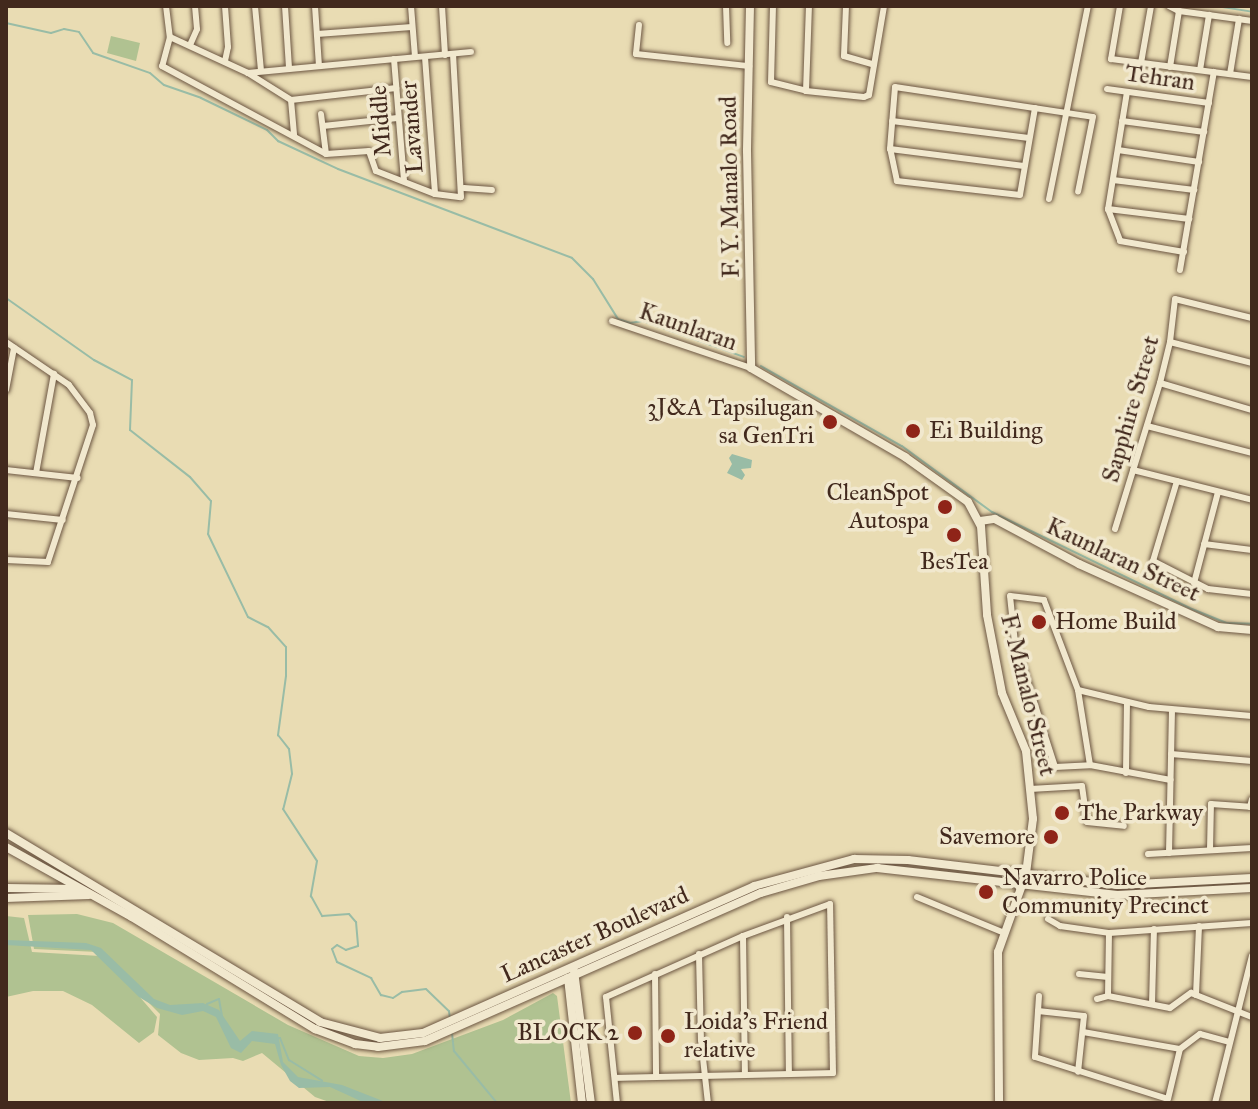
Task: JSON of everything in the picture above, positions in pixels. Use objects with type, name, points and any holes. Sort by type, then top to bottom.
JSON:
[{"type":"main road","name":"F. Y. Manalo Road","points":[[750,6],[751,368]]},
{"type":"main road","points":[[751,368],[905,457],[968,502],[980,521]]},
{"type":"main road","name":"Kaunlaran Street","points":[[980,521],[995,519],[1079,564],[1218,627],[1252,630]]},
{"type":"main road","name":"F. Manalo Street","points":[[980,521],[993,651],[1002,693],[1026,751],[1032,839],[1025,879],[1002,932],[998,952],[999,1103]]},
{"type":"main road","name":"Lancaster Boulevard","points":[[6,833],[333,1037],[355,1044],[393,1047],[412,1045],[761,893],[819,876],[877,868],[1118,885],[1252,878]]},
{"type":"main road","name":"Lancaster Boulevard","points":[[6,847],[80,889],[105,891],[297,1009],[337,1029],[394,1038],[423,1033],[454,1025],[572,974]]},
{"type":"main road","name":"Lancaster Boulevard","points":[[1025,879],[1117,895],[1252,888]]},
{"type":"main road","points":[[6,888],[80,889]]},
{"type":"main road","points":[[6,898],[94,890]]},
{"type":"main road","points":[[572,974],[582,1103]]},
{"type":"main road","points":[[572,974],[591,1103]]},
{"type":"street","points":[[166,6],[170,37],[162,66],[326,154],[369,151],[376,171],[435,194],[461,197],[464,188],[442,6]]},
{"type":"street","points":[[190,45],[197,29],[195,6]]},
{"type":"street","points":[[225,6],[228,47],[225,61]]},
{"type":"street","points":[[255,6],[261,71]]},
{"type":"street","points":[[285,6],[289,68]]},
{"type":"street","points":[[315,6],[319,66]]},
{"type":"street","points":[[411,6],[415,57]]},
{"type":"street","points":[[726,6],[727,43]]},
{"type":"street","points":[[773,6],[771,82],[806,91],[864,97],[869,95],[884,6]]},
{"type":"street","points":[[806,91],[809,6]]},
{"type":"street","points":[[846,6],[844,56],[872,64]]},
{"type":"street","points":[[1049,199],[1065,113],[1076,80],[1088,6]]},
{"type":"street","points":[[1120,6],[1111,59],[1252,77]]},
{"type":"street","points":[[1141,63],[1151,6]]},
{"type":"street","points":[[1169,6],[1179,11],[1252,21]]},
{"type":"street","points":[[1170,67],[1179,11]]},
{"type":"street","points":[[1200,70],[1209,15]]},
{"type":"street","points":[[1230,74],[1239,19]]},
{"type":"street","points":[[639,25],[636,54],[749,66]]},
{"type":"street","points":[[317,34],[412,27]]},
{"type":"street","points":[[170,37],[225,61],[291,100],[396,88]]},
{"type":"street","points":[[248,73],[471,52]]},
{"type":"street","name":"Lavander","points":[[425,57],[435,194]]},
{"type":"street","name":"Middle","points":[[394,59],[404,181]]},
{"type":"street","points":[[1180,270],[1214,72]]},
{"type":"street","points":[[1035,108],[1020,195],[897,181],[890,149],[895,87],[1035,108],[1065,113],[1093,117],[1078,192]]},
{"type":"street","name":"Tehran","points":[[1107,89],[1209,103]]},
{"type":"street","points":[[1127,92],[1108,209],[1120,241],[1184,252]]},
{"type":"street","points":[[291,100],[294,136]]},
{"type":"street","points":[[321,114],[326,154]]},
{"type":"street","points":[[323,126],[398,118]]},
{"type":"street","points":[[892,121],[1029,138]]},
{"type":"street","points":[[1122,121],[1204,132]]},
{"type":"street","points":[[890,149],[1024,166]]},
{"type":"street","points":[[1118,150],[1199,162]]},
{"type":"street","points":[[1113,180],[1194,190]]},
{"type":"street","points":[[464,188],[492,190]]},
{"type":"street","points":[[1108,209],[1189,219]]},
{"type":"street","name":"Sapphire Street","points":[[1115,529],[1160,383],[1170,342],[1175,299],[1252,318]]},
{"type":"street","name":"Kaunlaran","points":[[612,321],[751,368]]},
{"type":"street","points":[[6,342],[79,395],[93,425],[48,562],[6,560]]},
{"type":"street","points":[[1170,342],[1252,363]]},
{"type":"street","points":[[6,390],[14,348]]},
{"type":"street","points":[[36,473],[54,374]]},
{"type":"street","points":[[1160,383],[1252,410]]},
{"type":"street","points":[[1147,426],[1252,453]]},
{"type":"street","points":[[6,470],[78,478]]},
{"type":"street","points":[[1133,470],[1252,500]]},
{"type":"street","points":[[1177,481],[1153,561],[1208,589],[1252,594]]},
{"type":"street","points":[[1194,583],[1218,492]]},
{"type":"street","points":[[6,514],[63,520]]},
{"type":"street","points":[[1204,544],[1252,550]]},
{"type":"street","points":[[1090,765],[1078,690],[1044,600],[1010,596],[1015,643],[1055,767],[1090,765],[1171,780]]},
{"type":"street","points":[[1078,690],[1172,710],[1252,716]]},
{"type":"street","points":[[1126,773],[1127,702]]},
{"type":"street","points":[[1169,853],[1172,710]]},
{"type":"street","points":[[1171,754],[1252,761]]},
{"type":"street","points":[[1030,789],[1082,786],[1087,822],[1124,826]]},
{"type":"street","points":[[1210,850],[1211,804],[1250,807],[1252,799]]},
{"type":"street","points":[[1148,854],[1252,848]]},
{"type":"street","points":[[917,897],[1002,932]]},
{"type":"street","points":[[615,1078],[833,1073],[830,904],[787,917],[606,997],[617,1103]]},
{"type":"street","points":[[787,917],[789,1074]]},
{"type":"street","points":[[1048,919],[1060,926],[1109,933],[1252,923]]},
{"type":"street","points":[[1196,995],[1199,926]]},
{"type":"street","points":[[1152,1004],[1154,929]]},
{"type":"street","points":[[1108,996],[1109,933]]},
{"type":"street","points":[[743,936],[745,1075]]},
{"type":"street","points":[[699,954],[708,1103]]},
{"type":"street","points":[[1215,1103],[1252,956]]},
{"type":"street","points":[[655,974],[656,1077]]},
{"type":"street","points":[[1079,974],[1108,977]]},
{"type":"street","points":[[1097,999],[1108,996],[1170,1008],[1188,994],[1252,1017]]},
{"type":"street","points":[[1039,996],[1035,1057],[1168,1099],[1180,1049],[1200,1034],[1230,1042]]},
{"type":"street","points":[[1038,1011],[1084,1016],[1078,1072]]},
{"type":"street","points":[[1083,1032],[1180,1049]]},
{"type":"shaded area","points":[[111,36],[140,43],[136,61],[107,53]]},
{"type":"shaded area","points":[[732,454],[752,460],[751,468],[741,469],[745,475],[742,480],[727,473],[732,464],[729,458]]},
{"type":"shaded area","points":[[77,914],[113,923],[288,1025],[359,1056],[383,1058],[412,1054],[503,1020],[553,993],[557,996],[571,1103],[332,1103],[315,1097],[262,1053],[243,1061],[233,1058],[199,1060],[181,1053],[158,1035],[160,1014],[120,974],[157,1017],[154,1032],[139,1043],[92,1005],[63,991],[33,991],[6,997],[6,916],[24,918],[32,952],[100,956],[98,952],[34,949],[28,915]]},
{"type":"shaded area","points":[[6,940],[86,943],[101,948],[154,999],[170,1005],[203,1003],[219,1010],[240,1041],[252,1031],[278,1034],[283,1062],[298,1077],[342,1085],[388,1103],[365,1103],[330,1087],[299,1088],[290,1081],[281,1065],[275,1044],[252,1041],[241,1053],[231,1048],[216,1017],[203,1011],[182,1015],[157,1008],[139,997],[91,950],[6,945]]},
{"type":"waterway","points":[[1216,6],[1252,12]]},
{"type":"waterway","points":[[6,23],[51,33],[64,29],[79,32],[93,53],[150,73],[164,85],[201,98],[267,130],[278,141],[338,169],[572,258],[593,279],[618,319],[630,323],[643,321],[744,357]]},
{"type":"waterway","points":[[6,298],[94,360],[132,380],[130,430],[190,477],[211,501],[208,534],[248,617],[268,627],[286,647],[286,676],[278,735],[289,749],[292,774],[283,809],[317,861],[311,896],[322,916],[349,914],[356,922],[358,946],[346,950],[337,945],[332,949],[337,962],[371,978],[381,995],[393,998],[402,992],[426,989],[449,1011],[450,1019]]},
{"type":"waterway","points":[[761,366],[902,446],[992,512],[1192,609],[1227,623],[1252,624]]},
{"type":"waterway","points":[[207,1004],[219,999],[222,1016]]},
{"type":"waterway","points":[[452,1033],[454,1051],[497,1103]]},
{"type":"waterway","points":[[277,1038],[280,1038],[289,1060],[322,1081]]},
{"type":"place","name":"3J&A Tapsilugan sa GenTri","points":[[830,422]]},
{"type":"place","name":"Ei Building","points":[[913,431]]},
{"type":"place","name":"CleanSpot Autospa","points":[[945,507]]},
{"type":"place","name":"BesTea","points":[[954,535]]},
{"type":"place","name":"Home Build","points":[[1039,622]]},
{"type":"place","name":"The Parkway","points":[[1062,813]]},
{"type":"place","name":"Savemore","points":[[1051,837]]},
{"type":"place","name":"Navarro Police Community Precinct","points":[[986,892]]},
{"type":"place","name":"BLOCK 2","points":[[635,1033]]},
{"type":"place","name":"Loida’s Friend relative","points":[[668,1036]]}]
